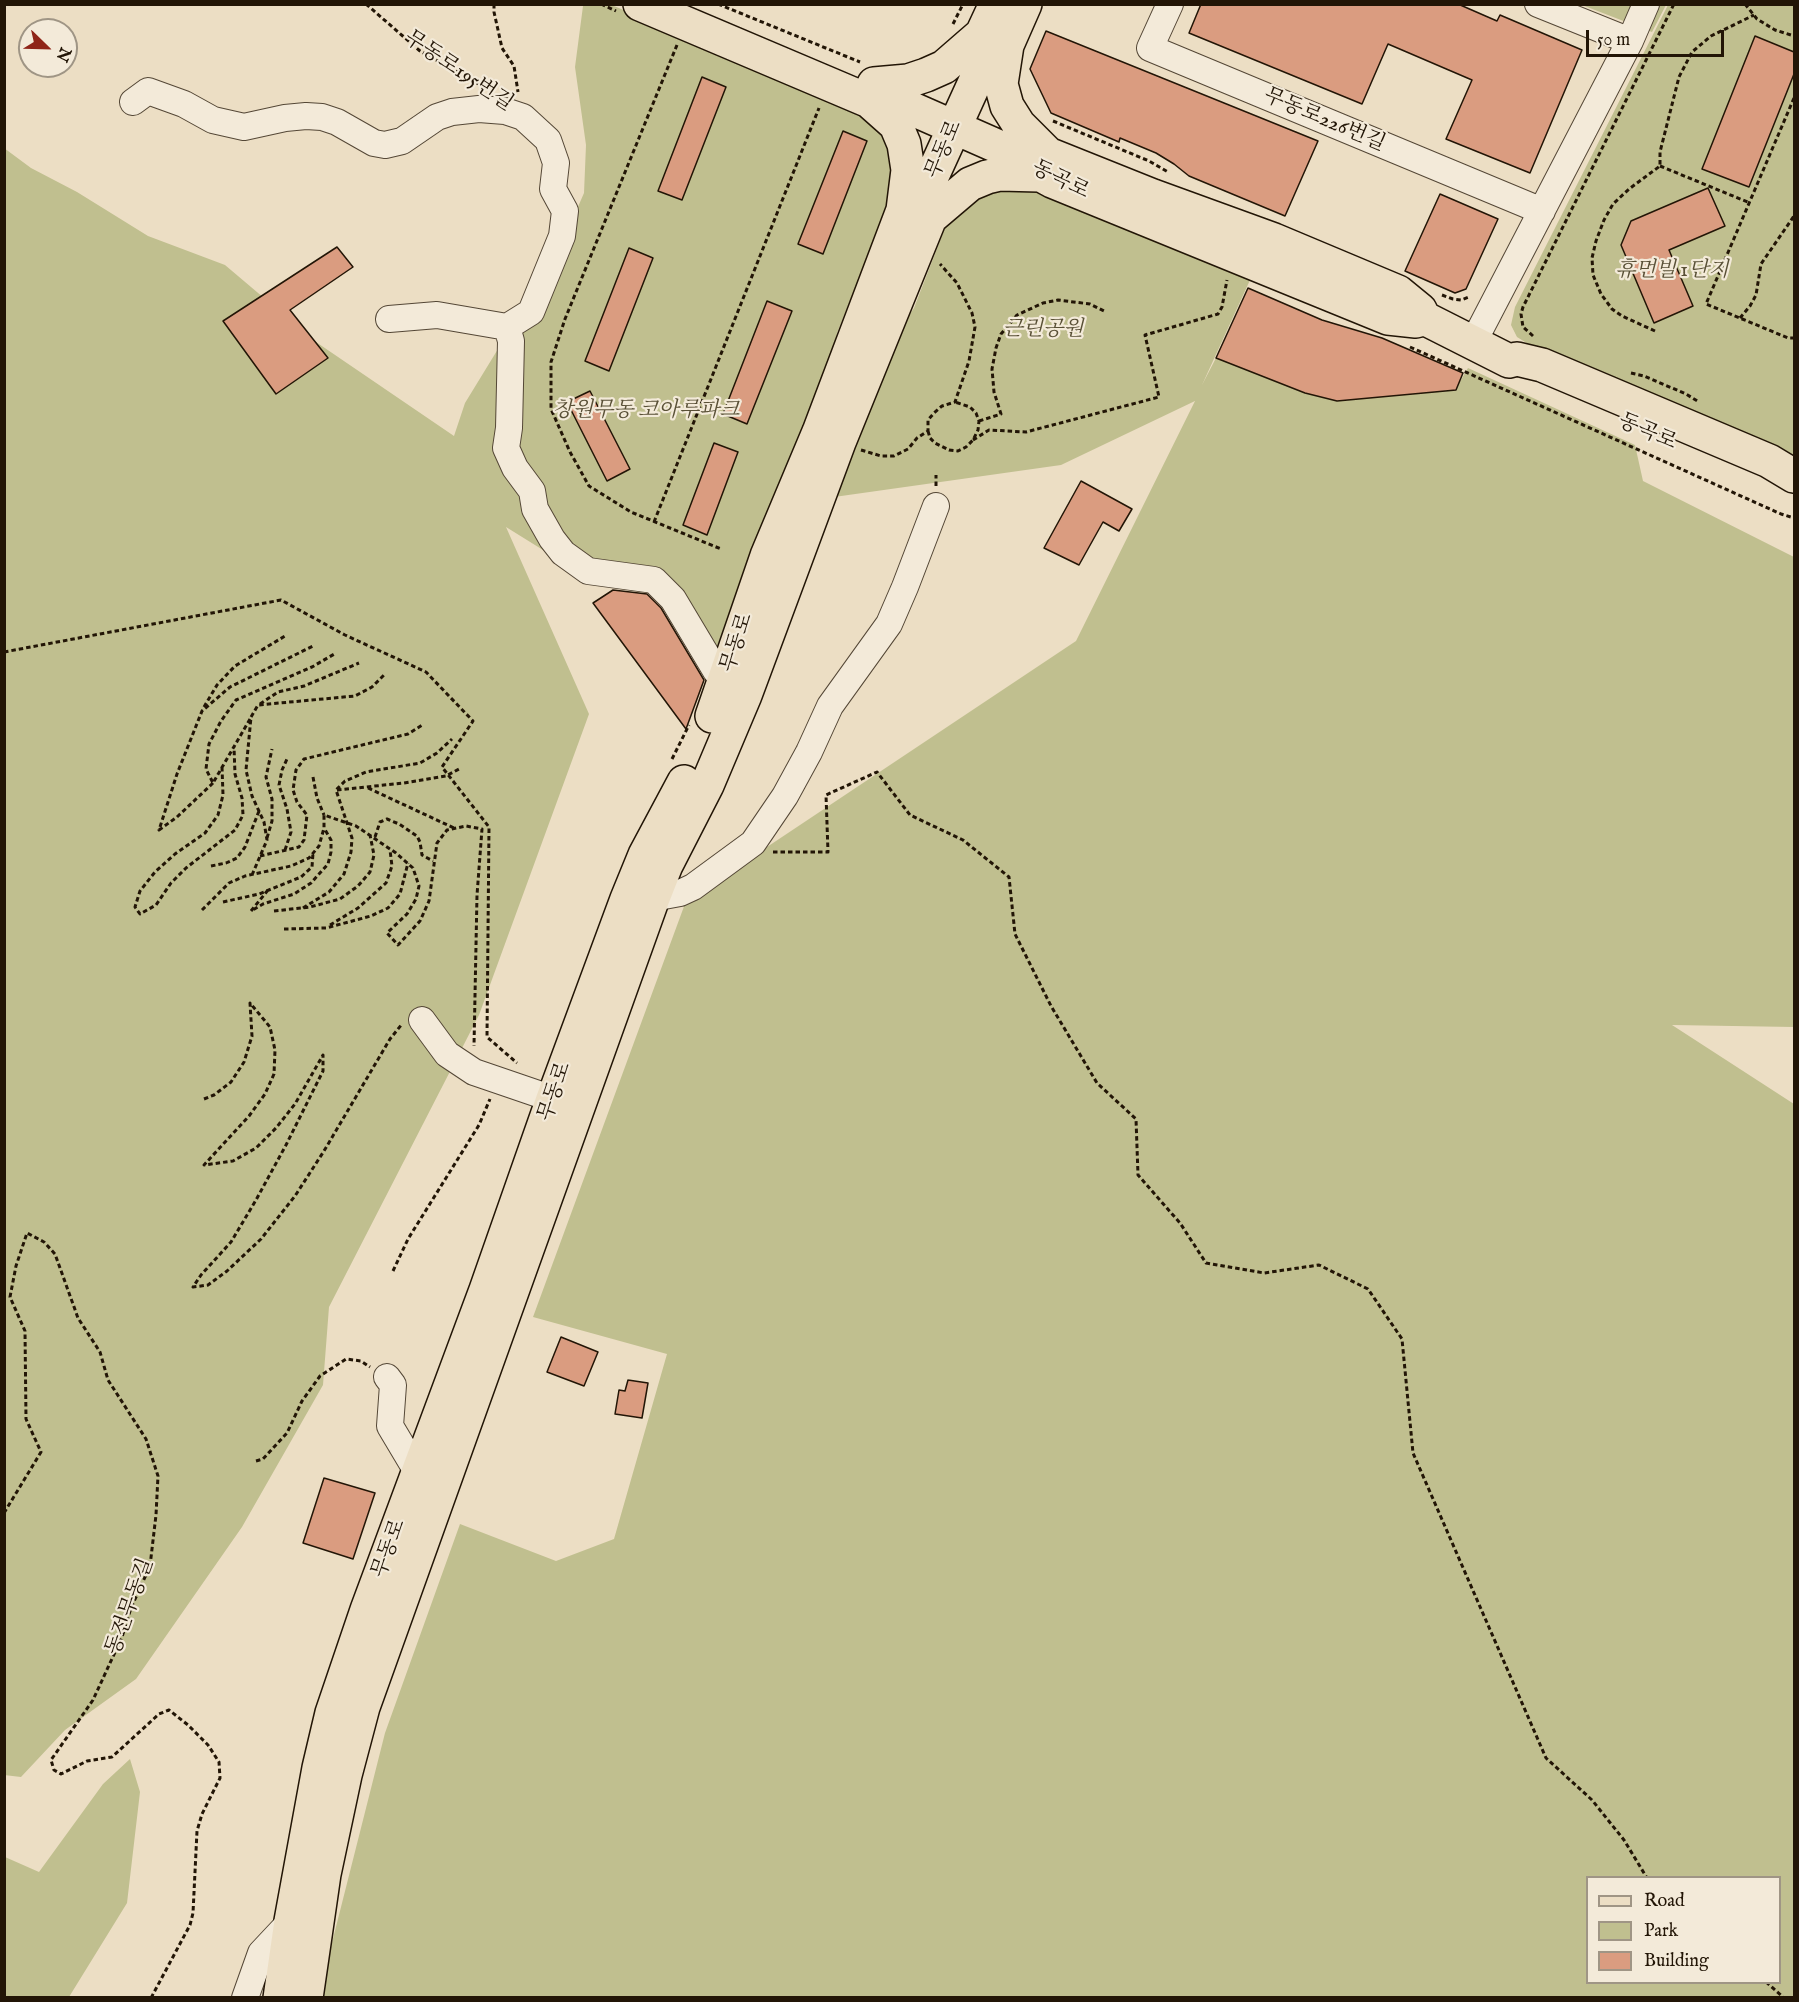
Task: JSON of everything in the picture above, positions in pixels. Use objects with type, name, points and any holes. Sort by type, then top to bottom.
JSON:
[{"type":"main road","name":"무동로","points":[[279,1998],[319,1768],[332,1713],[367,1610],[507,1233],[553,1099],[645,855],[693,765],[726,681],[767,556],[819,432],[916,214],[931,194],[929,183],[980,71],[989,67],[1000,56],[994,40],[996,4]]},
{"type":"main road","name":"무동로","points":[[994,40],[1025,4]]},
{"type":"main road","points":[[630,9],[681,14],[877,88],[926,75],[994,40],[1001,84],[1008,108],[1044,164],[987,177],[916,214],[904,144],[877,88]]},
{"type":"main road","name":"동곡로","points":[[877,88],[954,127],[1015,154],[1019,161],[1044,164],[1388,318],[1416,321],[1428,304],[1473,343],[1509,361],[1522,376],[1534,383],[1761,481],[1776,486],[1794,487]]},
{"type":"main road","name":"무동로","points":[[306,1998],[324,1874],[345,1775],[363,1707],[653,898],[666,865],[707,785],[745,695],[839,442],[916,214]]},
{"type":"main road","name":"동곡로","points":[[1509,361],[1517,359],[1542,364],[1769,461],[1794,476]]},
{"type":"street","name":"무동로226번길","points":[[1170,4],[1150,48],[1542,211]]},
{"type":"street","points":[[1538,4],[1630,41]]},
{"type":"street","points":[[1473,343],[1630,41],[1646,4]]},
{"type":"street","name":"무동로195번길","points":[[133,102],[148,91],[184,104],[213,120],[244,127],[285,118],[322,117],[337,122],[374,143],[385,145],[402,141],[437,117],[452,111],[479,109],[505,111],[523,117],[548,140],[556,163],[553,189],[565,211],[562,236],[531,312],[507,327]]},
{"type":"street","points":[[389,319],[437,315],[507,327],[511,341],[506,448],[515,468],[532,491],[535,509],[552,539],[563,553],[588,571],[654,580],[673,599],[716,671],[726,681]]},
{"type":"street","points":[[653,898],[680,893],[693,887],[753,843],[785,796],[830,706],[889,624],[936,506]]},
{"type":"street","points":[[422,1020],[447,1054],[486,1076],[553,1099]]},
{"type":"street","points":[[387,1377],[393,1385],[390,1426],[418,1473]]},
{"type":"street","points":[[245,1998],[261,1953],[291,1921]]},
{"type":"path","name":"무동로195번길","points":[[366,4],[420,51],[492,91]]},
{"type":"path","name":"무동로195번길","points":[[494,4],[502,48],[514,66],[523,117]]},
{"type":"path","points":[[601,4],[630,9]]},
{"type":"path","points":[[718,4],[877,88]]},
{"type":"path","points":[[949,33],[963,4]]},
{"type":"path","points":[[1534,337],[1523,327],[1521,314],[1523,307],[1674,4]]},
{"type":"path","points":[[1745,4],[1757,20],[1775,30],[1794,36]]},
{"type":"path","points":[[681,14],[565,319],[551,362],[551,409],[570,452],[589,486],[631,512],[722,549]]},
{"type":"path","points":[[1660,166],[1660,152],[1679,77],[1692,52],[1711,36],[1754,15]]},
{"type":"path","points":[[1794,98],[1706,304],[1788,338],[1794,338]]},
{"type":"path","points":[[654,522],[821,104]]},
{"type":"path","points":[[1045,118],[1149,161],[1177,178]]},
{"type":"path","points":[[1660,166],[1750,203]]},
{"type":"path","points":[[1654,331],[1612,309],[1601,294],[1593,275],[1592,258],[1604,220],[1614,204],[1629,189],[1660,166]]},
{"type":"path","points":[[1739,318],[1756,295],[1761,264],[1794,216]]},
{"type":"path","points":[[934,271],[938,262],[957,283],[972,313],[975,327],[969,361],[955,402]]},
{"type":"path","points":[[973,440],[979,421],[976,413],[970,408],[955,402],[942,406],[928,420],[928,431],[935,443],[949,450],[958,451],[989,430],[1026,432],[1159,397],[1145,335],[1218,314],[1222,307],[1227,278]]},
{"type":"path","points":[[1428,304],[1468,297]]},
{"type":"path","points":[[979,421],[1001,414],[994,392],[992,369],[1001,334],[1017,315],[1043,303],[1058,300],[1090,304],[1104,311]]},
{"type":"path","points":[[1402,344],[1794,518]]},
{"type":"path","points":[[1624,372],[1644,376],[1686,394],[1702,404]]},
{"type":"path","points":[[854,448],[882,456],[894,456],[908,449],[917,438],[928,431]]},
{"type":"path","points":[[4,652],[281,600],[345,635],[426,672],[473,721],[442,766],[489,827],[487,1037],[521,1066]]},
{"type":"path","points":[[285,636],[235,666],[217,685],[201,711],[159,830],[177,817],[213,783],[258,705],[278,692],[304,686],[359,663]]},
{"type":"path","points":[[201,711],[230,687],[313,646]]},
{"type":"path","points":[[213,783],[206,769],[209,744],[221,721],[236,700],[312,667],[336,653]]},
{"type":"path","points":[[258,705],[355,696],[372,687],[385,674]]},
{"type":"path","points":[[251,717],[246,770],[252,796],[264,822],[267,840]]},
{"type":"path","points":[[260,856],[299,847],[304,840],[307,815],[297,801],[293,790],[296,770],[304,759],[408,734],[424,724]]},
{"type":"path","points":[[336,790],[345,781],[366,772],[420,763],[437,753],[452,739]]},
{"type":"path","points":[[222,767],[223,795],[218,815],[205,833],[175,854],[155,872],[140,891],[135,907],[140,914],[156,905],[171,883],[186,868],[235,830],[243,815],[242,798],[235,774],[234,747]]},
{"type":"path","points":[[252,875],[267,840],[272,821],[272,799],[266,777],[272,749]]},
{"type":"path","points":[[285,850],[291,832],[287,809],[279,785],[287,759]]},
{"type":"path","points":[[336,790],[404,783],[448,775],[461,768]]},
{"type":"path","points":[[767,852],[828,852],[826,795],[877,772],[910,815],[963,840],[1009,877],[1015,934],[1051,1006],[1097,1083],[1136,1119],[1138,1175],[1180,1223],[1206,1263],[1264,1273],[1319,1265],[1368,1289],[1402,1338],[1413,1453],[1546,1758],[1592,1800],[1624,1840],[1646,1876]]},
{"type":"path","points":[[202,910],[229,883],[291,866],[309,858],[319,846],[324,828],[324,815],[317,798],[313,777]]},
{"type":"path","points":[[366,787],[454,828]]},
{"type":"path","points":[[303,908],[329,891],[344,874],[351,852],[352,838],[336,790]]},
{"type":"path","points":[[211,866],[237,858],[245,847],[259,811]]},
{"type":"path","points":[[324,815],[348,822],[370,835],[413,868],[419,886],[416,899],[407,914],[387,933],[398,945],[420,921],[429,901],[436,843],[447,830],[454,828],[466,826],[482,830],[477,895],[486,1076],[478,1125],[408,1239],[393,1271]]},
{"type":"path","points":[[375,838],[380,822],[387,819],[417,836],[422,855],[434,861]]},
{"type":"path","points":[[268,890],[252,911],[263,904],[294,894],[311,883],[328,864],[331,852],[332,840],[324,828]]},
{"type":"path","points":[[274,911],[303,908],[340,899],[358,886],[372,864],[374,855],[370,835]]},
{"type":"path","points":[[326,928],[358,908],[386,883],[392,866],[390,849]]},
{"type":"path","points":[[223,902],[268,890],[301,877],[312,867],[313,853]]},
{"type":"path","points":[[284,929],[326,928],[371,916],[388,908],[400,894],[408,863]]},
{"type":"path","points":[[204,1099],[214,1095],[231,1082],[244,1062],[252,1036],[250,1003],[270,1027],[275,1050],[274,1074],[265,1094],[249,1116],[204,1166],[233,1161],[256,1148],[295,1104],[323,1055],[323,1071],[256,1200],[231,1242],[193,1287],[208,1286],[261,1239],[295,1196],[390,1039],[406,1019],[422,1020]]},
{"type":"path","name":"동전무동길","points":[[4,1513],[41,1452],[26,1419],[25,1331],[10,1297],[16,1266],[27,1233],[44,1242],[55,1254],[78,1318],[100,1352],[108,1380],[146,1439],[158,1476],[150,1566],[131,1608],[122,1637],[93,1700],[51,1760],[54,1770],[61,1774],[87,1761],[112,1756],[159,1714],[169,1710],[208,1745],[219,1761],[220,1778],[202,1814],[197,1832],[193,1913],[190,1925],[151,1998]]},
{"type":"path","points":[[256,1461],[263,1459],[287,1433],[302,1401],[320,1376],[346,1359],[361,1360],[387,1377]]},
{"type":"path","points":[[1767,1984],[1784,1998]]},
{"type":"green space","name":"창원무동 코아루파크","points":[[609,4],[834,96],[890,131],[896,186],[837,333],[833,373],[715,651],[674,596],[543,550],[506,527],[589,714],[479,1015],[329,1307],[323,1385],[242,1527],[136,1679],[65,1730],[21,1777],[4,1775],[4,148],[31,168],[77,192],[148,236],[225,265],[316,342],[454,436],[465,403],[561,246],[584,193],[586,145],[575,67],[583,6]]},
{"type":"green space","points":[[1582,5],[1666,5],[1652,32]]},
{"type":"green space","name":"휴먼빌 1단지","points":[[1668,5],[1794,5],[1794,460],[1533,347],[1517,337],[1511,325],[1515,307]]},
{"type":"green space","name":"근린공원","points":[[1015,182],[1250,280],[1202,385],[1216,358],[1305,393],[1337,401],[1455,390],[1468,368],[1635,445],[1643,481],[1794,557],[1794,1027],[1672,1025],[1794,1104],[1794,1997],[318,1998],[385,1733],[460,1524],[556,1561],[614,1539],[667,1354],[533,1317],[686,901],[1076,641],[1195,401],[1061,465],[827,498],[888,346],[914,308],[955,202]]},
{"type":"green space","points":[[130,1759],[140,1792],[127,1903],[69,1997],[5,1997],[5,1857],[39,1872],[103,1784]]},
{"type":"building","points":[[1201,4],[1458,4],[1497,21],[1500,15],[1582,50],[1530,173],[1446,139],[1472,80],[1388,44],[1362,104],[1189,33]]},
{"type":"building","points":[[1046,31],[1318,141],[1285,216],[1189,176],[1156,153],[1120,138],[1119,142],[1051,113],[1030,69]]},
{"type":"building","points":[[1755,36],[1794,52],[1794,74],[1749,187],[1702,169]]},
{"type":"building","points":[[702,77],[726,87],[682,200],[658,191]]},
{"type":"building","points":[[843,131],[867,141],[823,254],[798,244]]},
{"type":"building","points":[[1708,188],[1725,226],[1669,250],[1693,306],[1654,323],[1621,245],[1631,221]]},
{"type":"building","points":[[1440,194],[1498,219],[1466,289],[1455,293],[1405,271]]},
{"type":"building","points":[[337,247],[353,267],[290,310],[328,358],[276,394],[223,321]]},
{"type":"building","points":[[629,248],[653,258],[609,371],[585,361]]},
{"type":"building","points":[[1248,288],[1322,320],[1382,338],[1463,373],[1456,390],[1337,401],[1305,393],[1216,358]]},
{"type":"building","points":[[767,301],[792,311],[747,424],[723,414]]},
{"type":"building","points":[[590,391],[630,469],[607,481],[567,402]]},
{"type":"building","points":[[714,443],[738,452],[707,535],[683,525]]},
{"type":"building","points":[[1081,481],[1132,509],[1119,531],[1103,522],[1079,565],[1044,548]]},
{"type":"building","points":[[613,590],[647,594],[661,608],[704,680],[686,729],[593,603]]},
{"type":"building","points":[[561,1337],[598,1352],[584,1386],[547,1372]]},
{"type":"building","points":[[628,1380],[648,1383],[642,1418],[615,1414],[619,1390],[625,1391]]},
{"type":"building","points":[[324,1478],[375,1493],[353,1559],[303,1543]]}]
